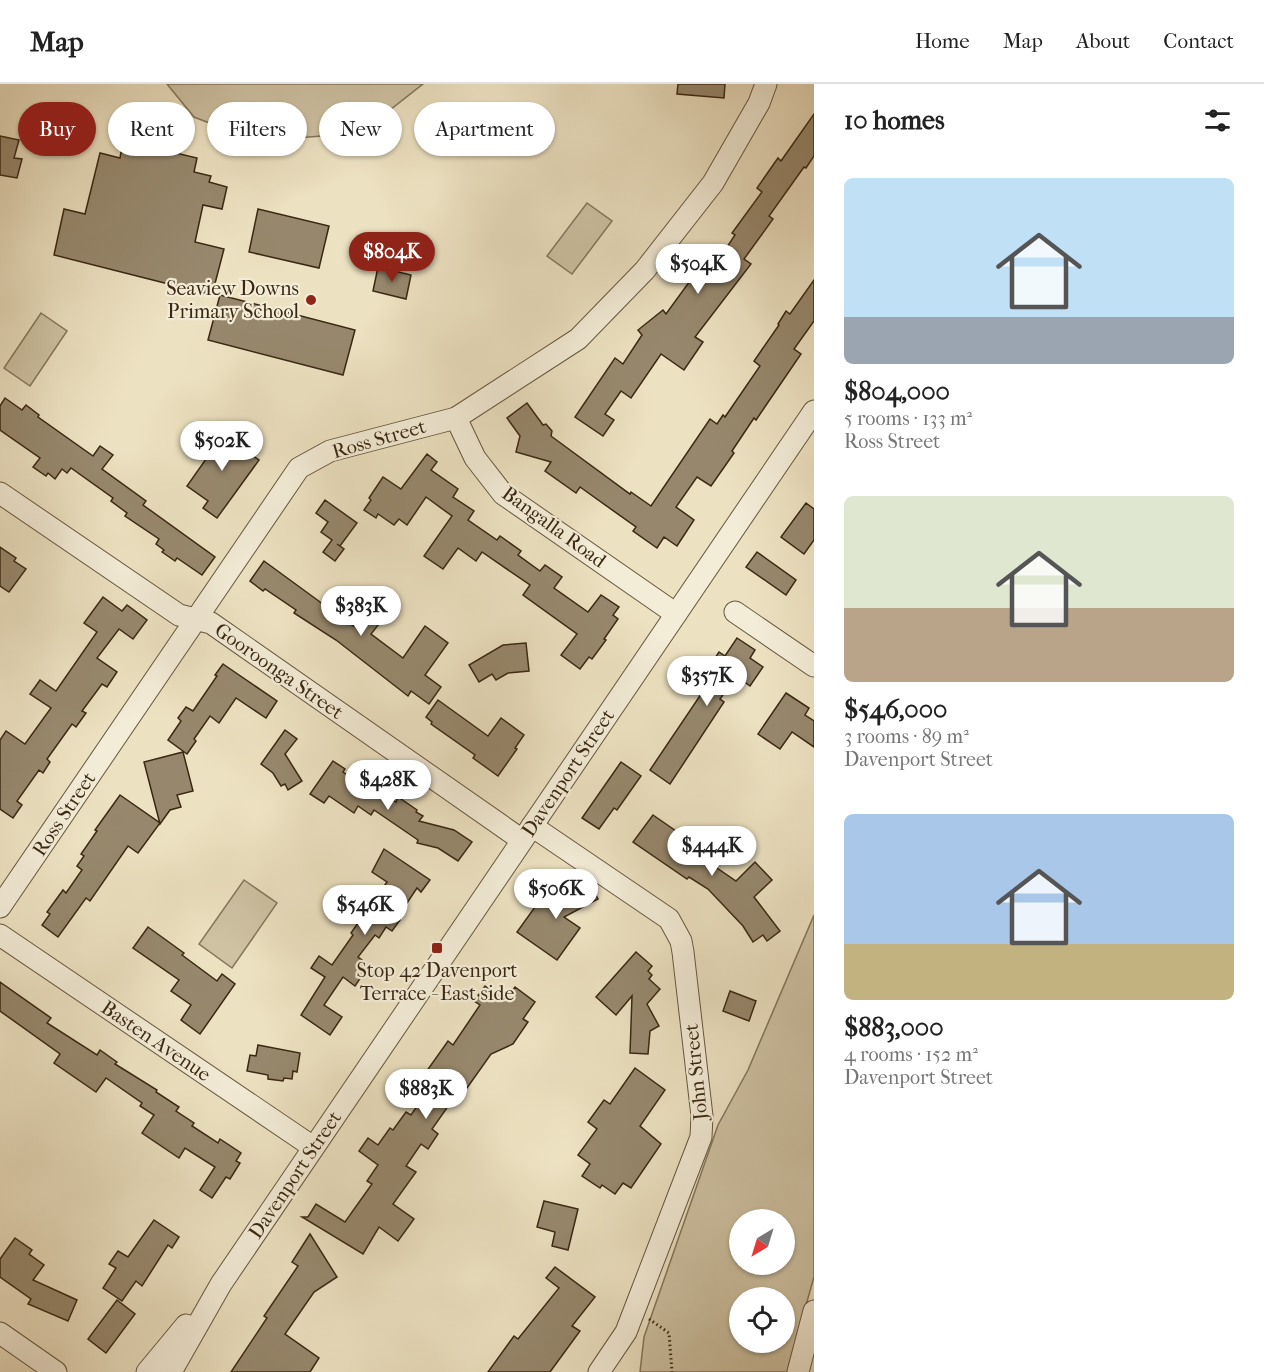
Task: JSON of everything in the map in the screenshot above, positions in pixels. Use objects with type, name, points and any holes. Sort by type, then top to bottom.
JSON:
[{"type":"street","name":"Ross Street","points":[[0,908],[299,468],[330,451],[456,418],[578,339],[645,270],[713,183],[759,103],[766,84]]},
{"type":"street","name":"Davenport Street","points":[[221,1284],[814,411]]},
{"type":"street","name":"Bangalla Road","points":[[456,418],[475,458],[503,494],[676,614]]},
{"type":"street","name":"Gooroonga Street","points":[[0,493],[179,615],[211,623],[527,833]]},
{"type":"street","points":[[735,612],[814,666]]},
{"type":"street","name":"John Street","points":[[527,833],[669,919],[681,941],[702,1116],[701,1137],[626,1332],[599,1372]]},
{"type":"street","name":"Basten Avenue","points":[[0,935],[313,1148]]},
{"type":"street","points":[[147,1372],[221,1284]]},
{"type":"street","points":[[171,1372],[221,1284]]},
{"type":"street","points":[[798,1372],[814,1311]]},
{"type":"street","points":[[0,1333],[56,1372]]},
{"type":"path","points":[[633,1313],[649,1319],[669,1333],[672,1372]]},
{"type":"shaded area","points":[[167,84],[423,84],[400,102],[319,102],[319,136],[307,137],[307,102],[207,102],[207,122],[195,117],[195,102],[182,102]]},
{"type":"shaded area","points":[[587,203],[612,221],[572,274],[547,256]]},
{"type":"shaded area","points":[[41,313],[67,331],[30,386],[4,368]]},
{"type":"shaded area","points":[[244,880],[277,903],[232,968],[199,944]]},
{"type":"shaded area","points":[[814,915],[814,1277],[795,1344],[795,1287],[729,1287],[729,1353],[792,1353],[787,1372],[640,1372],[644,1337],[718,1125],[748,1070]]},
{"type":"building","points":[[678,84],[725,84],[724,98],[677,94]]},
{"type":"building","points":[[814,114],[814,156],[769,216],[773,219],[744,259],[751,264],[695,337],[703,342],[684,370],[661,354],[631,398],[621,391],[605,414],[614,420],[603,436],[575,417],[615,358],[623,364],[642,335],[638,330],[663,310],[666,314],[695,274],[706,282],[735,235],[732,233],[762,192],[757,188],[778,158],[781,161]]},
{"type":"building","points":[[0,136],[18,140],[14,158],[22,159],[17,178],[0,175]]},
{"type":"building","points":[[100,153],[120,158],[120,156],[189,156],[197,158],[194,172],[211,176],[209,182],[227,187],[222,209],[203,205],[195,242],[224,249],[212,295],[54,255],[64,209],[85,214]]},
{"type":"building","points":[[258,209],[329,226],[319,268],[249,252]]},
{"type":"building","points":[[378,267],[411,275],[406,299],[373,291]]},
{"type":"building","points":[[814,280],[814,321],[794,349],[801,354],[756,420],[754,418],[732,451],[734,453],[711,486],[697,477],[676,507],[694,520],[677,546],[664,537],[657,548],[633,531],[636,527],[580,487],[576,493],[545,471],[551,462],[516,452],[520,436],[507,418],[527,403],[543,425],[546,424],[552,431],[551,436],[630,494],[631,492],[651,506],[710,419],[717,424],[723,415],[725,417],[760,366],[754,361],[786,311],[790,314]]},
{"type":"building","points":[[220,295],[355,330],[343,375],[208,340]]},
{"type":"building","points":[[5,398],[22,410],[26,405],[39,415],[38,417],[93,456],[100,446],[113,455],[102,469],[146,501],[143,505],[215,557],[202,575],[177,558],[175,561],[162,552],[164,550],[156,544],[159,539],[125,516],[127,513],[111,501],[113,498],[71,468],[67,473],[62,469],[55,479],[48,473],[46,476],[33,467],[40,458],[0,430],[0,406]]},
{"type":"building","points":[[217,430],[229,439],[231,436],[242,444],[240,447],[259,460],[217,518],[203,508],[208,501],[187,486],[211,452],[204,448]]},
{"type":"building","points":[[427,454],[437,462],[431,470],[458,489],[453,497],[474,511],[468,520],[497,540],[500,536],[521,551],[518,555],[540,571],[545,565],[562,577],[554,588],[588,612],[601,595],[619,607],[613,615],[618,619],[604,639],[606,640],[592,659],[589,657],[580,669],[561,655],[577,634],[523,595],[530,585],[482,552],[476,561],[458,548],[443,569],[424,556],[452,516],[426,497],[407,525],[399,519],[394,525],[378,514],[376,518],[364,510],[383,477],[401,489]]},
{"type":"building","points":[[325,500],[357,523],[340,546],[337,544],[344,549],[335,561],[323,552],[332,540],[321,532],[328,522],[316,513]]},
{"type":"building","points":[[806,503],[814,509],[814,540],[804,554],[781,537]]},
{"type":"building","points":[[0,547],[16,558],[14,561],[26,569],[9,592],[0,586]]},
{"type":"building","points":[[757,552],[796,580],[786,595],[746,567]]},
{"type":"building","points":[[264,561],[353,626],[363,612],[379,624],[371,634],[403,658],[425,626],[448,643],[425,675],[441,687],[429,704],[411,691],[408,696],[336,640],[294,613],[296,610],[250,581]]},
{"type":"building","points":[[103,597],[122,611],[127,605],[147,620],[133,639],[119,629],[97,658],[117,672],[107,687],[102,684],[82,711],[86,713],[76,727],[72,724],[47,759],[50,762],[43,773],[39,770],[17,801],[22,805],[13,818],[0,809],[0,740],[6,731],[25,744],[51,708],[30,694],[40,680],[56,691],[97,632],[84,623]]},
{"type":"building","points":[[737,638],[755,650],[750,658],[763,667],[750,686],[736,676],[720,699],[724,702],[670,784],[650,770],[712,678],[705,673],[719,652],[725,656]]},
{"type":"building","points":[[526,643],[529,671],[508,673],[496,680],[492,674],[479,682],[469,665],[503,645]]},
{"type":"building","points":[[223,664],[277,701],[266,718],[236,698],[219,723],[210,716],[187,754],[168,740],[181,721],[178,718],[186,707],[193,711]]},
{"type":"building","points":[[786,693],[809,708],[805,715],[814,721],[814,747],[792,732],[780,749],[758,734]]},
{"type":"building","points":[[438,700],[488,736],[501,718],[524,735],[498,776],[473,758],[475,755],[431,724],[432,722],[426,717]]},
{"type":"building","points":[[285,730],[297,739],[285,754],[302,781],[288,790],[285,784],[281,786],[273,773],[261,764]]},
{"type":"building","points":[[183,752],[193,791],[177,795],[181,807],[170,810],[160,824],[144,762]]},
{"type":"building","points":[[333,761],[345,769],[343,772],[374,793],[377,789],[396,802],[398,797],[417,810],[416,812],[423,816],[419,821],[454,830],[472,842],[458,861],[438,848],[417,843],[418,840],[374,810],[371,815],[358,806],[354,813],[329,796],[324,803],[310,794]]},
{"type":"building","points":[[621,762],[641,776],[617,810],[614,808],[599,829],[582,818]]},
{"type":"building","points":[[120,795],[160,823],[138,853],[128,846],[90,901],[86,898],[58,937],[42,925],[50,914],[47,912],[63,890],[66,893],[82,870],[77,866],[84,856],[81,854]]},
{"type":"building","points":[[653,815],[686,838],[684,841],[703,854],[701,857],[736,881],[755,862],[772,880],[754,897],[780,931],[767,941],[763,935],[753,942],[743,926],[708,889],[689,877],[687,879],[633,842]]},
{"type":"building","points":[[384,849],[430,880],[421,892],[417,888],[397,918],[400,920],[392,931],[386,927],[379,938],[375,935],[358,957],[368,967],[355,986],[343,977],[324,1005],[342,1017],[330,1035],[301,1015],[325,977],[311,968],[319,956],[332,965],[353,935],[351,933],[387,882],[372,872]]},
{"type":"building","points":[[584,881],[589,889],[592,888],[598,899],[564,917],[580,928],[557,960],[517,932],[540,900],[543,902]]},
{"type":"building","points":[[148,927],[217,981],[222,974],[235,984],[200,1034],[181,1020],[191,1005],[171,991],[179,980],[133,948]]},
{"type":"building","points":[[636,952],[652,966],[648,971],[652,975],[649,979],[660,989],[647,1004],[659,1026],[650,1031],[648,1054],[630,1053],[632,996],[616,1015],[596,997]]},
{"type":"building","points":[[0,982],[51,1018],[47,1023],[97,1055],[100,1050],[117,1062],[115,1064],[157,1090],[156,1092],[179,1107],[176,1111],[194,1123],[192,1126],[218,1143],[220,1139],[241,1153],[236,1161],[240,1163],[230,1179],[226,1177],[212,1198],[200,1190],[215,1167],[185,1148],[179,1158],[142,1133],[154,1115],[140,1106],[142,1103],[106,1078],[96,1092],[54,1063],[60,1054],[0,1011]]},
{"type":"building","points":[[485,986],[501,997],[503,995],[507,998],[515,987],[535,1002],[523,1019],[528,1022],[513,1044],[491,1054],[467,1088],[463,1085],[432,1129],[438,1134],[428,1149],[421,1144],[406,1166],[416,1172],[393,1204],[414,1219],[398,1241],[379,1227],[363,1254],[302,1217],[308,1217],[316,1204],[345,1222],[372,1184],[367,1181],[378,1165],[359,1151],[368,1138],[378,1145],[390,1128],[393,1130],[406,1112],[411,1115],[436,1079],[426,1072],[448,1041],[453,1045],[480,1005],[474,1001]]},
{"type":"building","points":[[730,991],[756,1001],[749,1021],[723,1011]]},
{"type":"building","points":[[258,1045],[300,1053],[297,1072],[293,1071],[292,1079],[284,1078],[283,1081],[268,1079],[268,1075],[247,1071],[250,1055],[256,1056]]},
{"type":"building","points":[[635,1068],[665,1090],[640,1126],[661,1144],[631,1188],[623,1183],[615,1194],[602,1185],[600,1188],[582,1176],[590,1164],[578,1155],[597,1129],[588,1122],[604,1100],[610,1104]]},
{"type":"building","points":[[544,1201],[578,1209],[568,1250],[552,1246],[555,1232],[537,1227]]},
{"type":"building","points":[[154,1220],[179,1237],[172,1248],[168,1245],[142,1286],[136,1281],[122,1301],[103,1288],[116,1268],[109,1264],[118,1251],[128,1257]]},
{"type":"building","points":[[310,1234],[337,1277],[314,1292],[285,1334],[319,1358],[310,1372],[231,1372],[267,1318],[264,1316],[298,1266],[292,1262]]},
{"type":"building","points":[[15,1238],[32,1250],[29,1254],[44,1265],[33,1280],[77,1300],[68,1321],[28,1304],[31,1299],[0,1277],[0,1259]]},
{"type":"building","points":[[555,1267],[595,1297],[572,1326],[580,1331],[550,1372],[488,1372],[514,1336],[518,1339],[559,1288],[546,1278]]},
{"type":"building","points":[[117,1300],[135,1314],[106,1353],[88,1339]]},
{"type":"place","name":"Seaview Downs Primary School","points":[[311,300]]},
{"type":"place","name":"Stop 42 Davenport Terrace - East side","points":[[437,948]]}]
